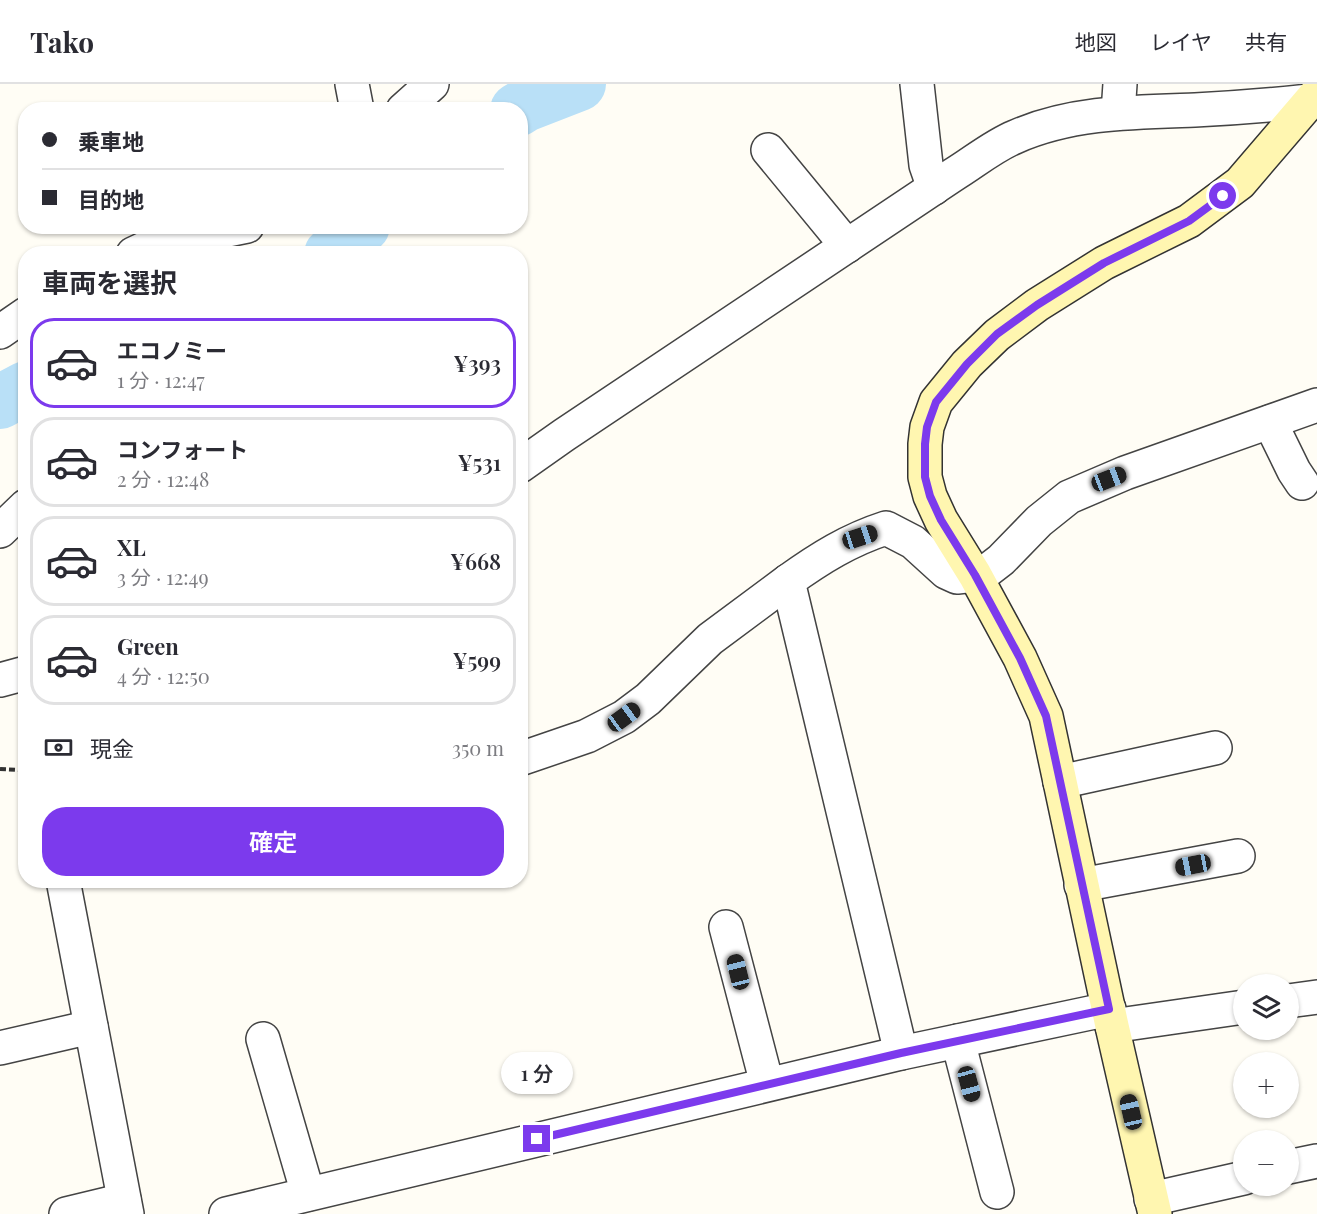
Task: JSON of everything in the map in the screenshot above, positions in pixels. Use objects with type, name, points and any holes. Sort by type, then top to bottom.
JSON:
[{"type":"street","points":[[352,84],[355,102]]},
{"type":"street","points":[[411,102],[432,84]]},
{"type":"street","points":[[917,84],[926,165],[934,188]]},
{"type":"street","points":[[528,460],[1012,138],[1064,121],[1119,99],[1247,107],[1313,97]]},
{"type":"street","points":[[1233,1181],[1153,1206],[1081,885],[1046,716],[1020,658],[975,575],[941,520],[930,496],[925,477],[925,444],[927,427],[936,402],[967,364],[997,334],[1037,305],[1104,263],[1189,221],[1240,183],[1313,97]]},
{"type":"street","points":[[768,150],[847,246]]},
{"type":"street","points":[[150,246],[208,234]]},
{"type":"street","points":[[0,332],[18,320]]},
{"type":"street","points":[[528,756],[587,736],[624,717],[648,699],[710,639],[788,581],[860,537],[886,528],[913,542],[946,572],[957,577],[975,575],[988,570],[1001,560],[1039,521],[1069,496],[1092,485],[1317,405]]},
{"type":"street","points":[[1270,422],[1302,483]]},
{"type":"street","points":[[0,531],[18,514]]},
{"type":"street","points":[[788,581],[901,1053]]},
{"type":"street","points":[[0,680],[18,675]]},
{"type":"street","points":[[1060,782],[1215,748]]},
{"type":"street","points":[[1081,885],[1238,856]]},
{"type":"street","points":[[65,888],[125,1207],[66,1214]]},
{"type":"street","points":[[726,927],[767,1084]]},
{"type":"street","points":[[1299,999],[1317,997]]},
{"type":"street","points":[[226,1214],[767,1084],[958,1041],[1110,1017],[1233,1008]]},
{"type":"street","points":[[0,1048],[91,1027]]},
{"type":"street","points":[[263,1039],[308,1194]]},
{"type":"street","points":[[958,1041],[997,1192]]},
{"type":"street","points":[[1299,1165],[1317,1161]]},
{"type":"path","points":[[0,769],[18,770]]},
{"type":"waterway","points":[[528,104],[579,84]]},
{"type":"waterway","points":[[340,246],[354,234]]},
{"type":"waterway","points":[[0,402],[18,392]]},
{"type":"route","points":[[537,1139],[901,1053],[1109,1009],[1046,716],[1020,658],[975,575],[941,520],[930,496],[925,477],[927,427],[936,402],[967,364],[997,334],[1037,305],[1104,263],[1189,221],[1223,196]]}]
